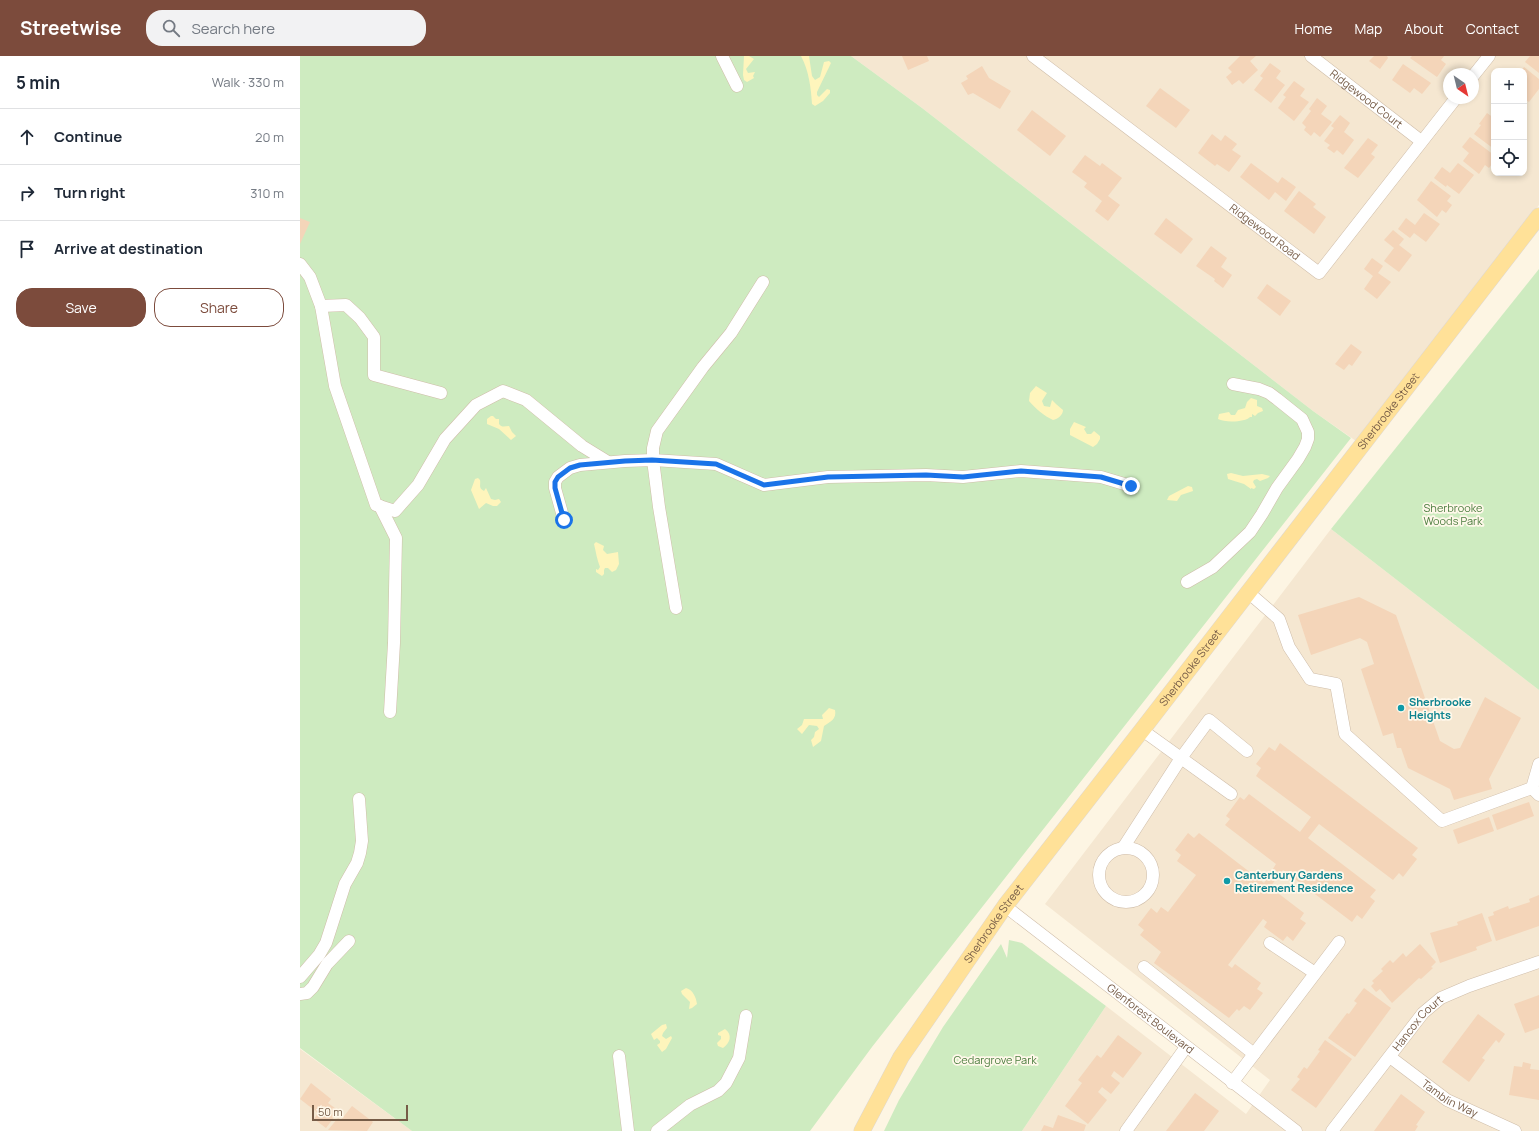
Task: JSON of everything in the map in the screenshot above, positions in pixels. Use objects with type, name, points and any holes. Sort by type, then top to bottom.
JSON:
[{"type":"main road","name":"Sherbrooke Street","points":[[862,1131],[901,1057],[1005,906],[1249,593],[1539,216]]},
{"type":"street","points":[[722,56],[737,86]]},
{"type":"street","name":"Ridgewood Road","points":[[1033,56],[1319,273],[1451,104]]},
{"type":"street","name":"Ridgewood Court","points":[[1311,56],[1421,141]]},
{"type":"street","points":[[1479,68],[1489,56]]},
{"type":"street","points":[[300,264],[310,277],[320,306],[335,386],[376,505],[395,511],[418,485],[446,439],[476,405],[503,391],[526,400],[582,446],[608,462]]},
{"type":"street","points":[[676,608],[658,508],[652,460],[657,432],[703,367],[731,333],[763,282]]},
{"type":"street","points":[[320,306],[346,305],[360,318],[374,337],[374,375],[441,393]]},
{"type":"street","points":[[1187,582],[1213,567],[1250,532],[1277,488],[1298,460],[1308,439],[1308,432],[1302,419],[1278,399],[1259,389],[1233,384]]},
{"type":"street","points":[[564,520],[555,488],[555,482],[558,477],[570,468],[580,465],[608,462],[652,460],[716,464],[764,485],[828,477],[926,475],[963,477],[1021,471],[1101,477],[1131,486]]},
{"type":"street","points":[[380,506],[396,538],[394,642],[390,712]]},
{"type":"street","points":[[1249,593],[1278,619],[1289,647],[1310,679],[1336,684],[1345,734],[1442,821],[1535,791],[1539,764]]},
{"type":"street","points":[[1123,848],[1132,849],[1147,859],[1153,876],[1151,885],[1146,892],[1140,898],[1131,902],[1122,902],[1110,897],[1102,888],[1099,879],[1099,870],[1105,859],[1115,851],[1123,848],[1181,758],[1209,720],[1247,751]]},
{"type":"street","points":[[1142,730],[1231,794]]},
{"type":"street","points":[[300,977],[319,955],[326,943],[345,884],[357,863],[362,841],[359,799]]},
{"type":"street","name":"Glenforest Boulevard","points":[[1005,906],[1296,1131]]},
{"type":"street","points":[[300,994],[307,993],[313,987],[327,964],[349,941]]},
{"type":"street","points":[[1232,1083],[1339,942]]},
{"type":"street","points":[[1270,943],[1315,973]]},
{"type":"street","name":"Hancox Court","points":[[1332,1131],[1423,1013],[1441,998],[1469,986],[1539,962]]},
{"type":"street","points":[[1144,967],[1254,1054]]},
{"type":"street","points":[[657,1131],[690,1105],[718,1091],[726,1083],[739,1058],[746,1016]]},
{"type":"street","points":[[1126,1131],[1186,1047]]},
{"type":"street","points":[[619,1056],[628,1131]]},
{"type":"street","name":"Tamblin Way","points":[[1390,1057],[1447,1100],[1515,1131]]},
{"type":"shaded area","points":[[851,56],[1539,56],[1539,205],[1356,441],[1313,411],[922,108]]},
{"type":"shaded area","points":[[1331,529],[1539,690],[1539,1131],[1022,1131],[1106,1006],[1246,1114],[1270,1080],[1045,904]]},
{"type":"shaded area","points":[[300,1049],[412,1131],[300,1131]]},
{"type":"green space","points":[[300,56],[851,56],[922,108],[1313,411],[1351,438],[872,1047],[810,1131],[412,1131],[300,1048]]},
{"type":"green space","name":"Sherbrooke Woods Park","points":[[1539,269],[1539,690],[1331,529]]},
{"type":"green space","name":"Cedargrove Park","points":[[1009,940],[1022,943],[1106,1006],[1022,1131],[884,1131],[899,1100],[943,1027],[1001,944],[1007,958]]},
{"type":"sand","points":[[744,56],[749,56],[754,59],[746,69],[748,73],[755,72],[753,76],[754,78],[747,82],[744,80],[743,75]]},
{"type":"sand","points":[[801,56],[809,56],[812,76],[815,80],[820,77],[824,62],[829,61],[831,63],[817,92],[817,95],[819,97],[827,89],[830,90],[830,93],[823,101],[815,106],[812,104],[809,80]]},
{"type":"sand","points":[[1036,386],[1047,393],[1042,401],[1044,406],[1050,407],[1052,400],[1063,410],[1062,414],[1058,418],[1053,420],[1040,412],[1029,401],[1030,393]]},
{"type":"sand","points":[[1251,398],[1257,400],[1257,406],[1262,408],[1263,411],[1255,416],[1252,414],[1252,417],[1240,421],[1225,421],[1218,419],[1219,414],[1229,412],[1231,415],[1235,415],[1238,410],[1245,408],[1247,402]]},
{"type":"sand","points":[[491,416],[499,419],[499,424],[501,426],[509,426],[516,436],[511,440],[499,429],[487,424],[487,419]]},
{"type":"sand","points":[[1074,422],[1086,427],[1084,429],[1087,434],[1091,434],[1094,431],[1100,436],[1097,444],[1093,447],[1070,435],[1070,429]]},
{"type":"sand","points":[[1231,473],[1243,476],[1262,474],[1270,476],[1260,481],[1257,479],[1254,480],[1253,482],[1256,487],[1251,489],[1244,484],[1228,479],[1227,474]]},
{"type":"sand","points":[[478,478],[480,480],[481,489],[484,491],[486,488],[491,499],[499,499],[501,502],[497,506],[486,503],[479,509],[471,490],[475,479]]},
{"type":"sand","points":[[1188,486],[1192,487],[1193,491],[1181,495],[1177,501],[1167,500],[1169,496]]},
{"type":"sand","points":[[596,542],[604,546],[603,550],[607,554],[618,552],[619,564],[616,570],[612,572],[608,568],[605,568],[602,576],[596,572],[596,569],[598,570],[600,567],[594,544]]},
{"type":"sand","points":[[829,708],[835,710],[835,716],[824,726],[821,741],[813,747],[811,740],[814,737],[815,732],[819,729],[817,726],[809,725],[802,734],[797,729],[802,725],[804,719],[823,719],[822,715]]},
{"type":"sand","points":[[686,988],[691,990],[694,994],[697,1004],[689,1009],[690,1002],[681,991]]},
{"type":"sand","points":[[666,1024],[667,1028],[662,1036],[666,1039],[671,1036],[672,1038],[666,1049],[662,1052],[657,1045],[660,1041],[657,1038],[654,1040],[651,1034],[662,1025]]},
{"type":"sand","points":[[725,1029],[730,1036],[730,1039],[723,1048],[718,1046],[717,1043],[721,1039],[721,1036],[718,1035],[718,1033]]},
{"type":"building","points":[[902,56],[927,56],[929,61],[908,70]]},
{"type":"building","points":[[1240,56],[1256,56],[1250,61],[1258,70],[1243,84],[1239,80],[1232,85],[1226,77],[1232,72],[1228,68]]},
{"type":"building","points":[[1374,56],[1387,56],[1388,58],[1380,69],[1369,61]]},
{"type":"building","points":[[1412,56],[1444,56],[1441,60],[1446,64],[1437,77],[1410,58]]},
{"type":"building","points":[[1530,56],[1539,56],[1539,73],[1525,62]]},
{"type":"building","points":[[1270,63],[1281,71],[1276,78],[1285,85],[1271,103],[1254,90],[1263,78],[1260,76]]},
{"type":"building","points":[[1403,64],[1431,83],[1422,94],[1414,88],[1410,93],[1392,80]]},
{"type":"building","points":[[982,66],[989,78],[1011,91],[1000,109],[973,93],[968,95],[961,83],[968,79],[966,76]]},
{"type":"building","points":[[1527,69],[1539,79],[1539,89],[1529,102],[1527,101]]},
{"type":"building","points":[[1294,81],[1305,89],[1300,96],[1309,102],[1294,121],[1278,108],[1286,97],[1283,95]]},
{"type":"building","points":[[1160,88],[1190,110],[1176,128],[1146,106]]},
{"type":"building","points":[[1317,98],[1327,106],[1321,114],[1332,122],[1320,137],[1314,132],[1311,136],[1304,130],[1306,127],[1302,123],[1311,111],[1309,109]]},
{"type":"building","points":[[1032,110],[1066,136],[1050,156],[1017,130]]},
{"type":"building","points":[[1487,113],[1491,116],[1491,147],[1474,134],[1481,125],[1479,124]]},
{"type":"building","points":[[1340,115],[1350,123],[1344,132],[1354,140],[1343,155],[1337,150],[1334,153],[1327,148],[1330,145],[1324,141],[1334,128],[1331,126]]},
{"type":"building","points":[[1212,134],[1221,141],[1225,135],[1237,144],[1232,150],[1241,156],[1229,172],[1217,164],[1215,166],[1198,153]]},
{"type":"building","points":[[1470,137],[1491,153],[1491,165],[1489,168],[1485,165],[1479,174],[1463,161],[1469,153],[1462,147]]},
{"type":"building","points":[[1368,138],[1378,145],[1371,154],[1375,157],[1358,178],[1344,168]]},
{"type":"building","points":[[1085,155],[1100,166],[1102,163],[1122,178],[1108,196],[1120,205],[1108,221],[1095,211],[1102,201],[1084,187],[1087,183],[1072,172]]},
{"type":"building","points":[[1251,163],[1278,183],[1282,177],[1296,187],[1286,201],[1275,192],[1269,200],[1240,177]]},
{"type":"building","points":[[1458,163],[1474,175],[1459,194],[1434,178],[1442,167],[1450,173]]},
{"type":"building","points":[[1431,181],[1451,196],[1447,201],[1452,205],[1446,213],[1442,210],[1437,217],[1417,200]]},
{"type":"building","points":[[1299,191],[1316,204],[1313,207],[1326,217],[1314,234],[1284,211]]},
{"type":"building","points":[[1424,213],[1440,224],[1426,242],[1414,233],[1410,238],[1398,229],[1406,218],[1415,225]]},
{"type":"building","points":[[300,218],[310,222],[300,244]]},
{"type":"building","points":[[1166,218],[1193,239],[1181,254],[1154,234]]},
{"type":"building","points":[[1393,230],[1404,239],[1399,245],[1412,255],[1399,272],[1384,261],[1394,248],[1384,240]]},
{"type":"building","points":[[1211,246],[1227,258],[1221,267],[1232,275],[1223,288],[1214,281],[1215,279],[1196,266]]},
{"type":"building","points":[[1372,258],[1383,266],[1378,273],[1391,282],[1377,299],[1364,289],[1373,276],[1364,269]]},
{"type":"building","points":[[1267,284],[1291,301],[1280,316],[1257,298]]},
{"type":"building","points":[[1351,344],[1362,352],[1352,366],[1349,364],[1344,370],[1335,364]]},
{"type":"building","name":"Sherbrooke Heights","points":[[1359,597],[1396,615],[1440,741],[1454,749],[1460,748],[1485,697],[1521,718],[1489,779],[1492,789],[1454,800],[1450,789],[1408,768],[1401,748],[1397,748],[1393,733],[1383,736],[1361,669],[1374,664],[1367,642],[1360,638],[1311,655],[1298,615]]},
{"type":"building","name":"Canterbury Gardens Retirement Residence","points":[[1280,743],[1418,848],[1412,855],[1417,859],[1403,877],[1399,873],[1393,880],[1319,824],[1308,838],[1376,890],[1370,897],[1375,901],[1362,919],[1357,915],[1352,922],[1283,870],[1270,887],[1304,913],[1300,919],[1306,923],[1293,941],[1287,936],[1283,941],[1264,927],[1267,922],[1263,919],[1228,965],[1232,968],[1235,964],[1261,983],[1257,989],[1263,993],[1250,1010],[1244,1006],[1239,1011],[1237,1009],[1229,1018],[1154,963],[1161,952],[1140,935],[1144,930],[1138,925],[1151,908],[1157,913],[1161,907],[1168,912],[1196,875],[1177,861],[1181,855],[1175,850],[1188,833],[1194,838],[1199,833],[1264,883],[1276,864],[1225,825],[1230,819],[1226,816],[1240,797],[1244,800],[1249,794],[1300,832],[1311,817],[1256,776],[1261,768],[1256,764],[1269,747],[1275,751]]},
{"type":"building","points":[[1529,802],[1534,816],[1497,830],[1492,815]]},
{"type":"building","points":[[1489,817],[1494,831],[1458,844],[1453,830]]},
{"type":"building","points":[[1539,895],[1539,926],[1496,941],[1488,917],[1494,915],[1493,912],[1508,906],[1509,909],[1530,902],[1529,899]]},
{"type":"building","points":[[1482,913],[1492,941],[1476,947],[1477,950],[1440,963],[1430,933],[1458,925],[1457,922]]},
{"type":"building","points":[[1420,944],[1436,962],[1431,967],[1433,968],[1421,979],[1419,978],[1392,1003],[1380,989],[1376,992],[1371,986],[1374,983],[1372,981],[1383,971],[1381,969],[1390,960],[1393,963],[1403,953],[1406,957]]},
{"type":"building","points":[[1364,988],[1391,1008],[1355,1057],[1328,1038],[1347,1013],[1349,1014],[1357,1003],[1354,1001]]},
{"type":"building","points":[[1539,995],[1539,1028],[1525,1033],[1514,1004]]},
{"type":"building","points":[[1478,1014],[1505,1034],[1499,1043],[1496,1040],[1482,1058],[1485,1060],[1469,1082],[1442,1062]]},
{"type":"building","points":[[1118,1035],[1142,1053],[1123,1078],[1114,1071],[1111,1076],[1120,1083],[1111,1094],[1102,1087],[1098,1092],[1107,1100],[1088,1124],[1065,1106],[1082,1083],[1078,1080],[1097,1055],[1101,1058]]},
{"type":"building","points":[[1325,1040],[1352,1059],[1316,1108],[1291,1090],[1300,1079],[1297,1077],[1304,1067],[1307,1069],[1320,1051],[1318,1050]]},
{"type":"building","points":[[1523,1062],[1531,1064],[1530,1069],[1539,1070],[1539,1100],[1509,1095],[1514,1066],[1522,1067]]},
{"type":"building","points":[[311,1083],[331,1099],[328,1103],[339,1111],[326,1128],[314,1119],[318,1113],[300,1099]]},
{"type":"building","points":[[1195,1093],[1219,1111],[1204,1131],[1166,1131]]},
{"type":"building","points":[[1401,1094],[1425,1112],[1416,1125],[1418,1126],[1415,1131],[1374,1131]]},
{"type":"building","points":[[352,1106],[373,1122],[367,1131],[328,1130],[338,1118],[341,1120]]},
{"type":"building","points":[[1058,1115],[1086,1125],[1084,1131],[1041,1131],[1044,1125],[1053,1128]]},
{"type":"place","name":"Sherbrooke Heights","points":[[1401,708]]},
{"type":"place","name":"Canterbury Gardens Retirement Residence","points":[[1227,881]]},
{"type":"route","points":[[564,520],[555,488],[555,482],[563,472],[580,465],[625,461],[652,460],[716,464],[764,485],[828,477],[877,475],[963,477],[1021,471],[1101,477],[1131,486]]}]
